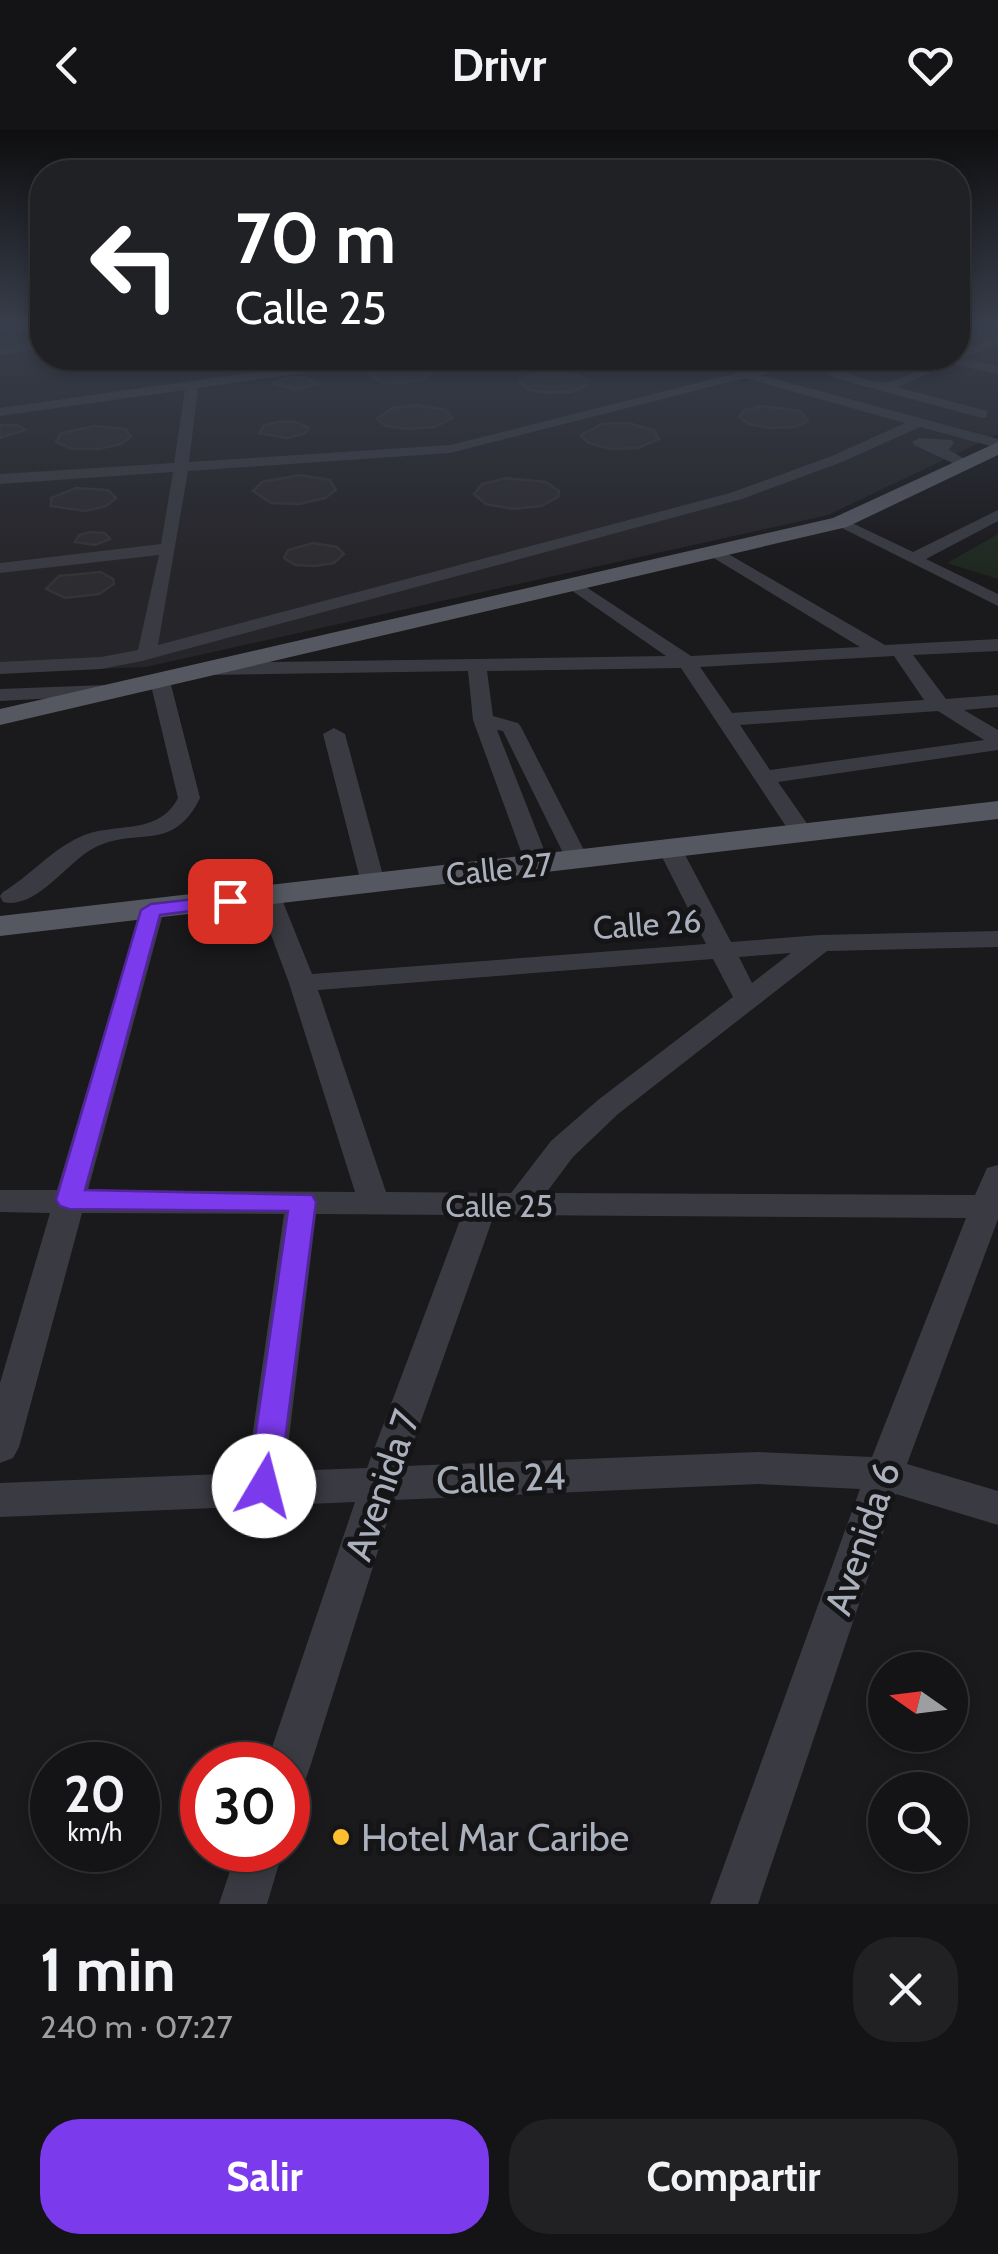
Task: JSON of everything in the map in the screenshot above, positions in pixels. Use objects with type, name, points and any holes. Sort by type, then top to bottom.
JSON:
[{"type":"main road","points":[[0,717],[840,523],[964,462],[997,436]]},
{"type":"main road","name":"Calle 27","points":[[6,911],[151,910],[998,810]]},
{"type":"street","points":[[0,412],[43,406]]},
{"type":"street","points":[[148,653],[189,406]]},
{"type":"street","points":[[0,479],[450,448],[621,406]]},
{"type":"street","points":[[859,406],[945,429],[997,436]]},
{"type":"street","points":[[954,406],[982,414]]},
{"type":"street","points":[[945,429],[998,407]]},
{"type":"street","points":[[0,668],[101,663],[148,653],[736,496],[837,459],[919,422]]},
{"type":"street","points":[[941,450],[964,462]]},
{"type":"street","points":[[913,559],[998,515]]},
{"type":"street","points":[[840,523],[998,602]]},
{"type":"street","points":[[0,568],[165,549]]},
{"type":"street","points":[[718,553],[889,650],[942,705],[998,742]]},
{"type":"street","points":[[577,586],[687,662],[803,835]]},
{"type":"street","points":[[208,669],[687,662],[998,645]]},
{"type":"street","points":[[477,668],[483,720],[538,865]]},
{"type":"street","points":[[6,911],[75,849],[93,840],[166,827],[184,812],[188,798],[160,681]]},
{"type":"street","points":[[0,695],[108,691]]},
{"type":"street","points":[[728,720],[998,701]]},
{"type":"street","points":[[483,720],[511,727],[577,860]]},
{"type":"street","points":[[334,734],[373,883]]},
{"type":"street","points":[[766,777],[998,742]]},
{"type":"street","points":[[670,849],[748,999]]},
{"type":"street","points":[[269,896],[302,983],[374,1205]]},
{"type":"street","points":[[0,1447],[151,910]]},
{"type":"street","name":"Calle 26","points":[[302,983],[724,954],[820,943],[998,940]]},
{"type":"street","points":[[520,1204],[562,1150],[608,1107],[820,943]]},
{"type":"street","name":"Calle 25","points":[[0,1201],[374,1205],[993,1196]]},
{"type":"street","name":"Avenida 6","points":[[734,1904],[884,1474],[993,1196]]},
{"type":"street","points":[[264,1486],[302,1202]]},
{"type":"street","name":"Avenida 7","points":[[296,1742],[381,1482],[482,1204]]},
{"type":"street","name":"Calle 24","points":[[0,1500],[758,1468],[884,1474],[998,1508]]},
{"type":"street","points":[[242,1904],[253,1872]]},
{"type":"shaded area","points":[[0,406],[998,406],[998,434],[828,515],[146,667],[0,673]]},
{"type":"shaded area","points":[[998,534],[998,579],[947,563]]},
{"type":"building","points":[[422,406],[446,410],[452,418],[435,427],[386,426],[377,419],[392,408]]},
{"type":"building","points":[[762,406],[800,411],[808,421],[795,427],[772,428],[749,424],[739,417],[744,410]]},
{"type":"building","points":[[296,422],[309,428],[304,434],[287,438],[259,433],[264,425]]},
{"type":"building","points":[[628,423],[654,430],[659,439],[638,448],[611,449],[588,443],[581,435],[602,424]]},
{"type":"building","points":[[0,425],[18,425],[25,430],[0,438]]},
{"type":"building","points":[[95,426],[126,429],[131,437],[121,444],[98,449],[72,449],[56,442],[61,433]]},
{"type":"building","points":[[300,475],[330,480],[336,490],[325,498],[299,504],[271,503],[253,491],[262,482]]},
{"type":"building","points":[[506,478],[546,482],[559,491],[558,497],[541,506],[513,509],[486,504],[474,494],[482,484]]},
{"type":"building","points":[[76,488],[108,490],[116,498],[106,506],[85,511],[51,506],[51,498]]},
{"type":"building","points":[[105,533],[110,539],[95,545],[75,542],[79,535]]},
{"type":"building","points":[[313,543],[337,547],[344,554],[334,563],[315,566],[295,565],[284,558],[288,550]]},
{"type":"building","points":[[101,572],[114,584],[99,594],[65,598],[46,589],[59,576]]},
{"type":"place","name":"Hotel Mar Caribe","points":[[341,1837]]},
{"type":"route","points":[[230,901],[151,910],[69,1200],[302,1202],[264,1486]]}]
